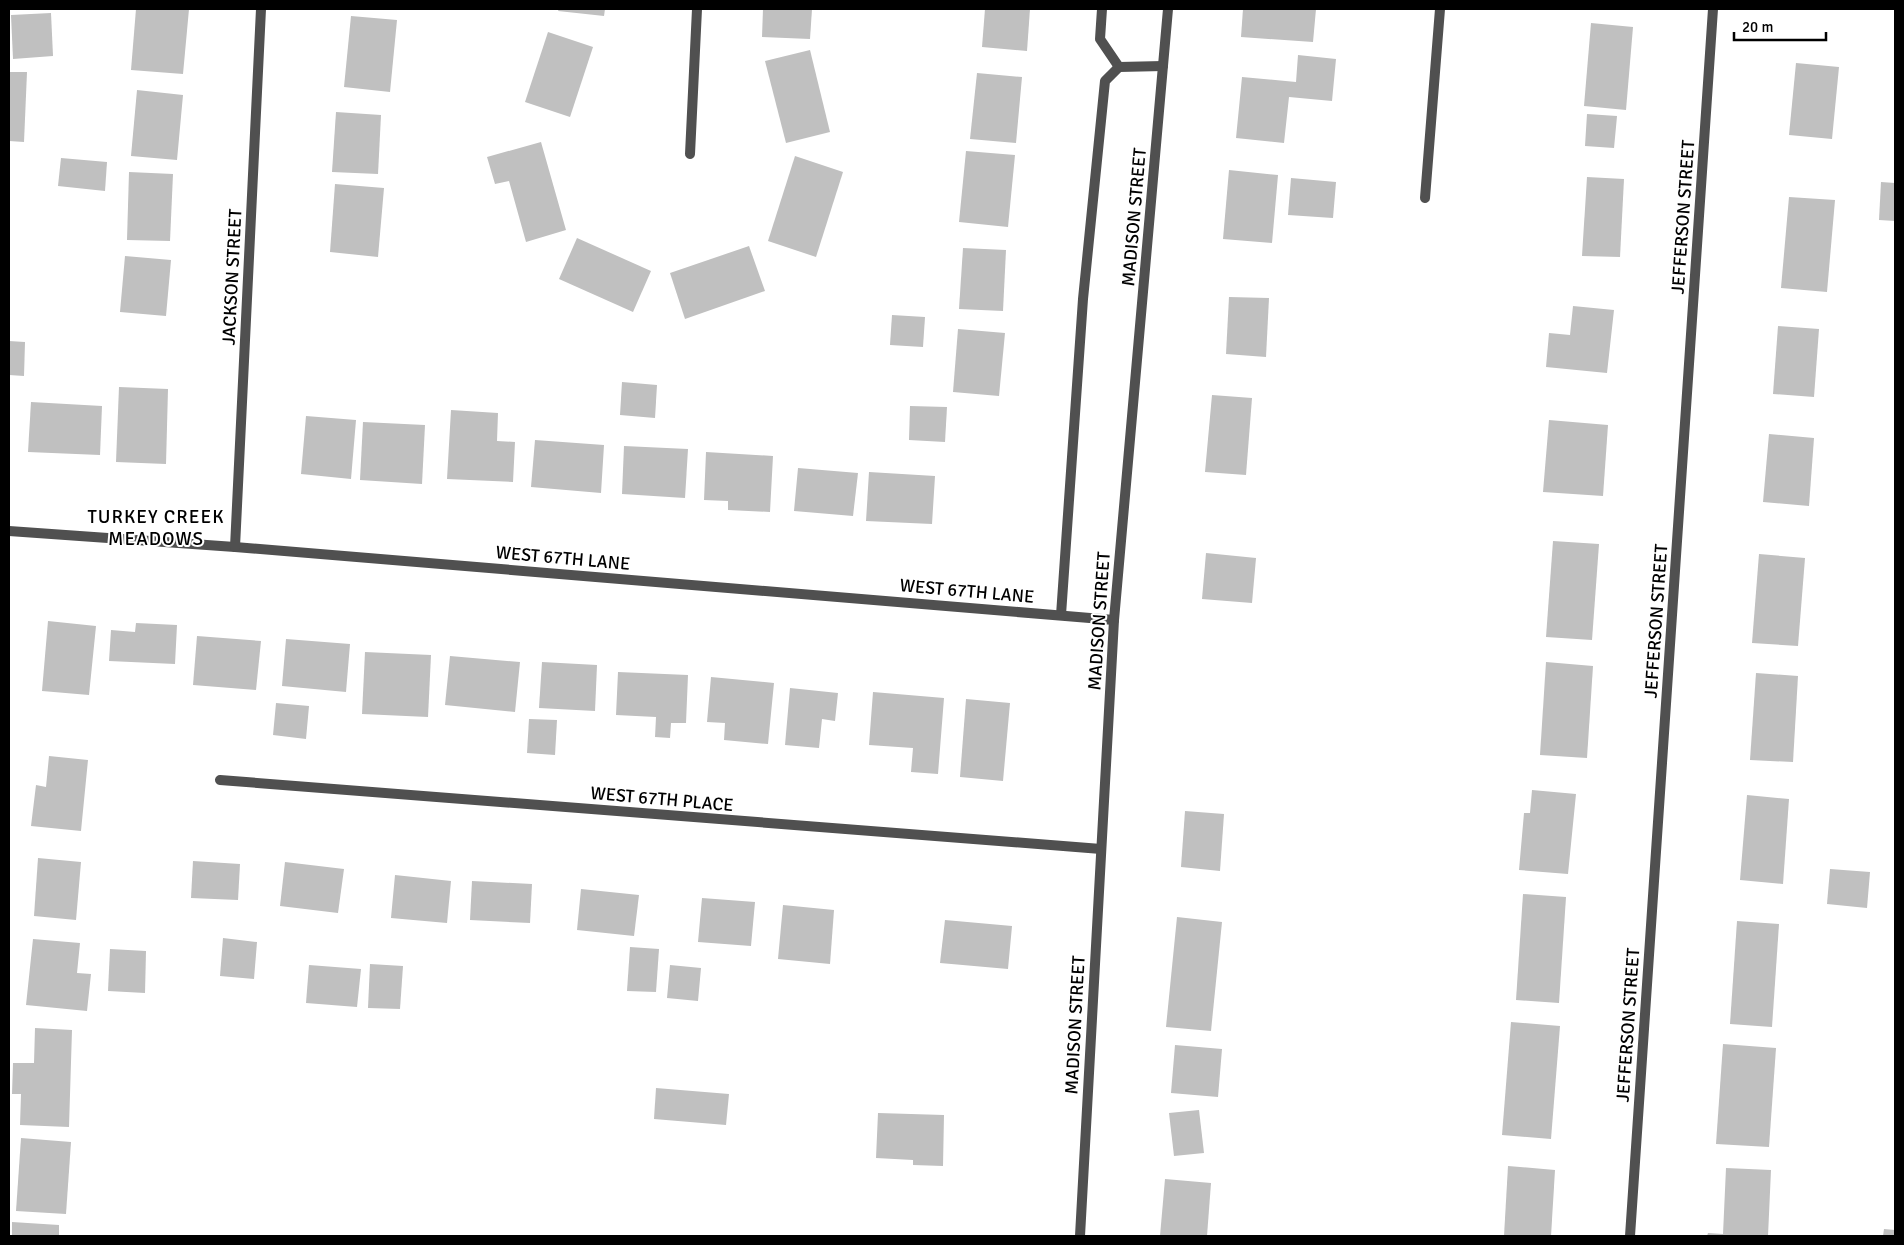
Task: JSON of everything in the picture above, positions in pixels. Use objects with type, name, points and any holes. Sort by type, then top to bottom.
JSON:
[{"type":"street","name":"JACKSON STREET","points":[[235,547],[261,9]]},
{"type":"street","points":[[690,154],[697,9]]},
{"type":"street","points":[[1102,9],[1100,39],[1119,67]]},
{"type":"street","name":"MADISON STREET","points":[[1080,1236],[1114,620],[1168,9]]},
{"type":"street","points":[[1425,198],[1440,9]]},
{"type":"street","name":"JEFFERSON STREET","points":[[1630,1236],[1713,9]]},
{"type":"street","points":[[1061,615],[1074,422],[1096,152],[1105,81],[1119,67],[1163,66]]},
{"type":"street","name":"WEST 67TH LANE","points":[[9,531],[235,547],[1114,620]]},
{"type":"street","name":"WEST 67TH PLACE","points":[[220,780],[1101,850]]},
{"type":"building","points":[[136,9],[189,9],[183,74],[131,70]]},
{"type":"building","points":[[559,9],[605,9],[604,16],[558,11]]},
{"type":"building","points":[[763,9],[812,9],[810,39],[762,37]]},
{"type":"building","points":[[985,9],[1030,9],[1027,51],[982,47]]},
{"type":"building","points":[[1243,9],[1316,9],[1313,42],[1241,37]]},
{"type":"building","points":[[51,13],[53,56],[13,59],[11,15]]},
{"type":"building","points":[[351,16],[397,20],[390,92],[344,87]]},
{"type":"building","points":[[1591,23],[1633,27],[1626,110],[1584,106]]},
{"type":"building","points":[[548,32],[593,47],[570,117],[525,102]]},
{"type":"building","points":[[810,50],[830,132],[786,143],[765,61]]},
{"type":"building","points":[[1298,55],[1336,59],[1332,101],[1289,97],[1284,143],[1236,138],[1242,77],[1296,82]]},
{"type":"building","points":[[1796,63],[1839,67],[1832,139],[1789,135]]},
{"type":"building","points":[[9,72],[27,72],[24,142],[9,141]]},
{"type":"building","points":[[977,73],[1022,77],[1016,143],[970,139]]},
{"type":"building","points":[[137,90],[183,95],[177,160],[131,156]]},
{"type":"building","points":[[336,112],[381,115],[378,174],[332,172]]},
{"type":"building","points":[[1587,114],[1617,116],[1614,148],[1585,146]]},
{"type":"building","points":[[541,142],[566,230],[526,242],[509,181],[495,184],[487,157]]},
{"type":"building","points":[[966,151],[1015,155],[1008,227],[959,222]]},
{"type":"building","points":[[795,156],[843,172],[816,257],[768,241]]},
{"type":"building","points":[[61,158],[107,162],[105,191],[58,186]]},
{"type":"building","points":[[1229,170],[1278,175],[1272,243],[1223,239]]},
{"type":"building","points":[[129,172],[173,174],[170,241],[127,240]]},
{"type":"building","points":[[1587,177],[1624,179],[1620,257],[1582,256]]},
{"type":"building","points":[[1291,178],[1336,182],[1333,218],[1288,215]]},
{"type":"building","points":[[1881,182],[1895,183],[1895,221],[1879,220]]},
{"type":"building","points":[[335,184],[384,188],[378,257],[330,252]]},
{"type":"building","points":[[1789,197],[1835,200],[1827,292],[1781,288]]},
{"type":"building","points":[[577,238],[651,271],[633,312],[559,279]]},
{"type":"building","points":[[749,246],[765,291],[685,319],[670,273]]},
{"type":"building","points":[[963,248],[1006,250],[1003,311],[959,309]]},
{"type":"building","points":[[125,256],[171,260],[166,316],[120,312]]},
{"type":"building","points":[[1229,297],[1269,298],[1266,357],[1226,354]]},
{"type":"building","points":[[1573,306],[1614,310],[1607,373],[1546,367],[1549,333],[1570,335]]},
{"type":"building","points":[[892,315],[925,317],[923,347],[890,345]]},
{"type":"building","points":[[1778,326],[1819,329],[1814,397],[1773,394]]},
{"type":"building","points":[[958,329],[1005,333],[999,396],[953,392]]},
{"type":"building","points":[[9,341],[25,342],[24,376],[9,375]]},
{"type":"building","points":[[622,382],[657,385],[655,418],[620,415]]},
{"type":"building","points":[[119,387],[168,389],[166,464],[116,462]]},
{"type":"building","points":[[1212,395],[1252,398],[1246,475],[1205,472]]},
{"type":"building","points":[[31,402],[102,406],[100,455],[28,452]]},
{"type":"building","points":[[910,406],[947,407],[945,442],[909,440]]},
{"type":"building","points":[[451,410],[498,413],[497,441],[515,442],[513,482],[447,479]]},
{"type":"building","points":[[306,416],[356,420],[351,479],[301,474]]},
{"type":"building","points":[[1549,420],[1608,425],[1603,496],[1543,492]]},
{"type":"building","points":[[363,422],[425,425],[422,484],[360,480]]},
{"type":"building","points":[[1769,434],[1814,438],[1809,506],[1763,502]]},
{"type":"building","points":[[535,440],[604,445],[601,493],[531,487]]},
{"type":"building","points":[[624,446],[688,449],[685,498],[622,494]]},
{"type":"building","points":[[706,452],[773,456],[770,512],[728,510],[728,501],[704,500]]},
{"type":"building","points":[[798,468],[858,473],[853,516],[794,511]]},
{"type":"building","points":[[869,472],[935,476],[932,524],[866,521]]},
{"type":"building","points":[[1553,541],[1599,544],[1592,640],[1546,637]]},
{"type":"building","points":[[1206,553],[1256,558],[1252,603],[1202,599]]},
{"type":"building","points":[[1759,554],[1805,558],[1798,646],[1752,643]]},
{"type":"building","points":[[48,621],[96,626],[89,695],[42,691]]},
{"type":"building","points":[[136,623],[177,625],[175,664],[109,661],[111,630],[135,632]]},
{"type":"building","points":[[197,636],[261,641],[256,690],[193,685]]},
{"type":"building","points":[[286,639],[350,644],[346,692],[282,686]]},
{"type":"building","points":[[365,652],[431,655],[428,717],[362,714]]},
{"type":"building","points":[[450,656],[520,662],[515,712],[445,705]]},
{"type":"building","points":[[542,662],[597,665],[595,711],[539,708]]},
{"type":"building","points":[[1546,662],[1593,666],[1587,758],[1540,755]]},
{"type":"building","points":[[618,672],[688,675],[686,723],[671,723],[670,738],[655,737],[656,717],[616,715]]},
{"type":"building","points":[[1756,673],[1798,676],[1793,762],[1750,760]]},
{"type":"building","points":[[711,677],[774,683],[768,744],[724,740],[725,723],[707,722]]},
{"type":"building","points":[[790,688],[838,693],[835,721],[822,719],[819,748],[785,745]]},
{"type":"building","points":[[873,692],[944,698],[938,774],[911,772],[913,748],[869,745]]},
{"type":"building","points":[[966,699],[1010,703],[1003,781],[960,777]]},
{"type":"building","points":[[276,703],[309,706],[306,739],[273,735]]},
{"type":"building","points":[[529,719],[557,720],[555,755],[527,753]]},
{"type":"building","points":[[49,756],[88,760],[81,831],[31,826],[36,785],[46,787]]},
{"type":"building","points":[[1532,790],[1576,794],[1568,874],[1519,870],[1524,813],[1530,813]]},
{"type":"building","points":[[1747,795],[1789,799],[1783,884],[1740,880]]},
{"type":"building","points":[[1185,811],[1224,814],[1220,871],[1181,867]]},
{"type":"building","points":[[38,858],[81,862],[76,920],[34,916]]},
{"type":"building","points":[[193,861],[240,864],[238,900],[191,898]]},
{"type":"building","points":[[285,862],[344,869],[338,913],[280,906]]},
{"type":"building","points":[[1830,869],[1870,872],[1867,908],[1827,904]]},
{"type":"building","points":[[395,875],[451,881],[447,923],[391,918]]},
{"type":"building","points":[[472,881],[532,884],[530,923],[470,920]]},
{"type":"building","points":[[581,889],[639,895],[634,936],[577,930]]},
{"type":"building","points":[[1523,894],[1566,897],[1559,1003],[1516,1000]]},
{"type":"building","points":[[702,898],[755,902],[751,946],[698,942]]},
{"type":"building","points":[[783,905],[834,910],[830,964],[778,959]]},
{"type":"building","points":[[1177,917],[1222,922],[1211,1031],[1166,1027]]},
{"type":"building","points":[[945,920],[1012,926],[1008,969],[940,963]]},
{"type":"building","points":[[1737,921],[1779,924],[1772,1027],[1730,1024]]},
{"type":"building","points":[[223,938],[257,942],[254,979],[220,976]]},
{"type":"building","points":[[33,939],[80,943],[77,973],[91,974],[87,1011],[26,1005]]},
{"type":"building","points":[[630,947],[659,949],[656,992],[627,991]]},
{"type":"building","points":[[110,949],[146,951],[145,993],[108,991]]},
{"type":"building","points":[[370,964],[403,966],[400,1009],[368,1008]]},
{"type":"building","points":[[309,965],[361,969],[357,1007],[306,1003]]},
{"type":"building","points":[[670,965],[701,968],[698,1001],[667,998]]},
{"type":"building","points":[[1511,1022],[1560,1026],[1551,1139],[1502,1135]]},
{"type":"building","points":[[35,1028],[72,1030],[69,1127],[20,1125],[21,1094],[12,1094],[13,1063],[34,1063]]},
{"type":"building","points":[[1723,1044],[1776,1048],[1769,1147],[1716,1144]]},
{"type":"building","points":[[1175,1045],[1222,1049],[1218,1097],[1171,1093]]},
{"type":"building","points":[[656,1088],[729,1094],[726,1125],[654,1119]]},
{"type":"building","points":[[1199,1110],[1204,1153],[1174,1156],[1169,1113]]},
{"type":"building","points":[[878,1113],[944,1115],[943,1166],[913,1165],[913,1160],[876,1158]]},
{"type":"building","points":[[21,1138],[71,1142],[66,1214],[16,1211]]},
{"type":"building","points":[[1508,1166],[1555,1170],[1551,1236],[1504,1236]]},
{"type":"building","points":[[1726,1168],[1771,1170],[1768,1236],[1707,1236],[1708,1233],[1723,1234]]},
{"type":"building","points":[[1165,1179],[1211,1183],[1207,1236],[1160,1236]]},
{"type":"building","points":[[12,1222],[59,1225],[59,1236],[12,1236]]},
{"type":"building","points":[[1884,1229],[1895,1230],[1895,1236],[1883,1236]]},
{"type":"district","name":"TURKEY CREEK MEADOWS","points":[[156,528]]}]
